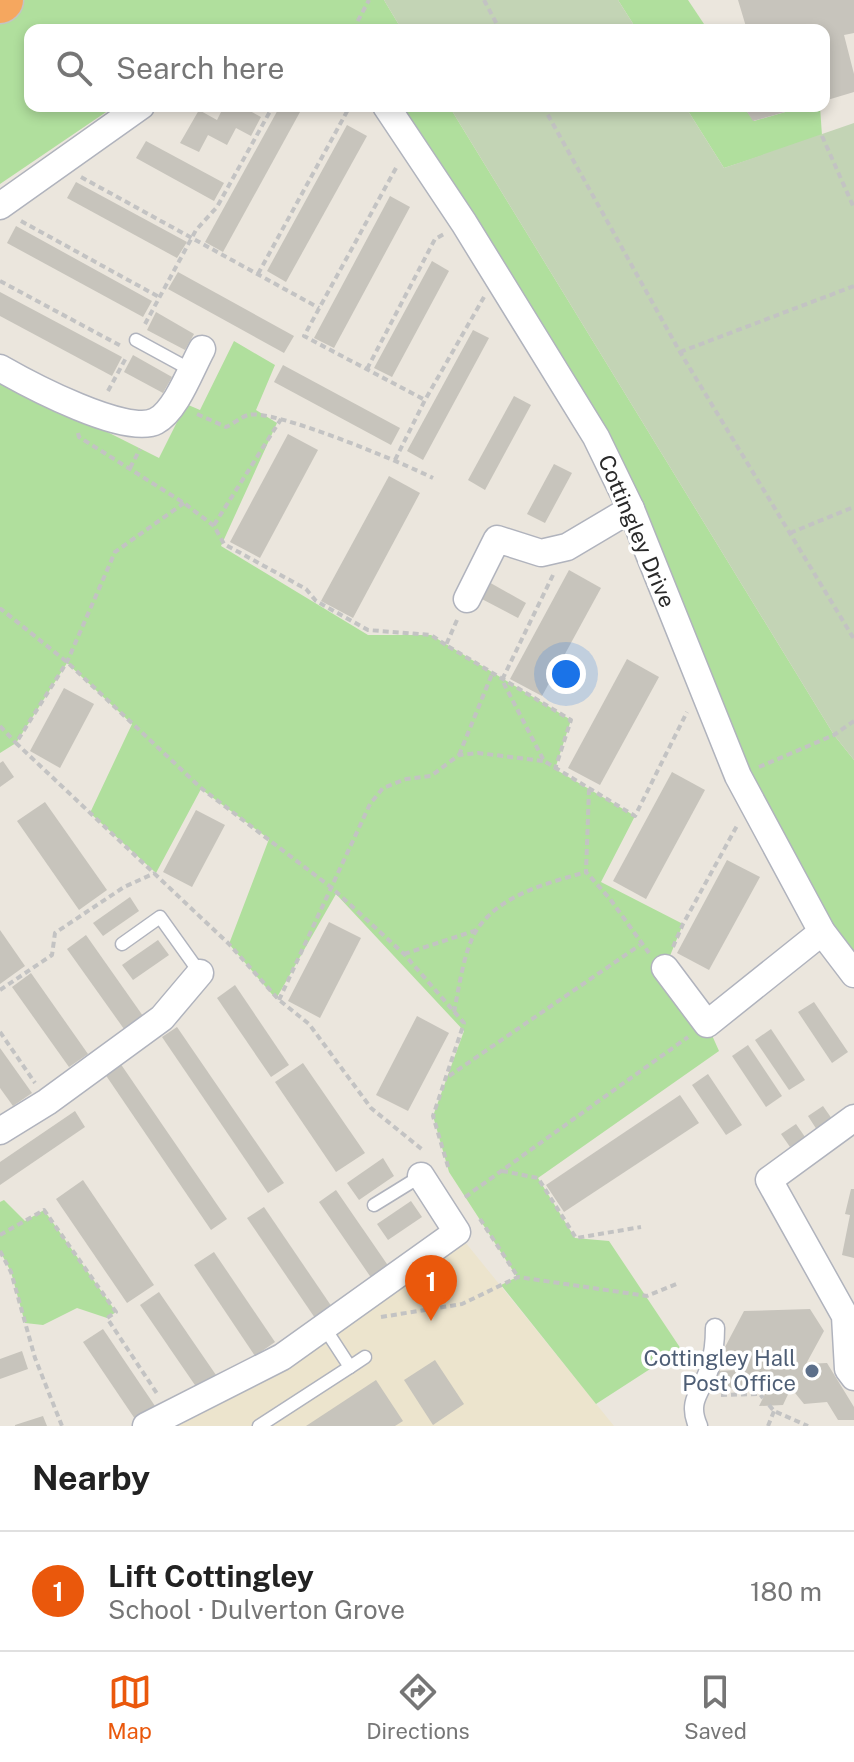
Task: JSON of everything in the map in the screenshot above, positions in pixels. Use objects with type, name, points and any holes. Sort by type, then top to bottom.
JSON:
[{"type":"street","points":[[7,211],[58,164],[132,112]]},
{"type":"street","name":"Cottingley Drive","points":[[390,112],[464,223],[596,437],[631,509],[738,776],[822,932],[854,974]]},
{"type":"street","points":[[0,368],[87,410],[134,425],[154,422],[170,409],[197,359]]},
{"type":"street","points":[[467,599],[497,539],[541,553],[567,547],[631,509]]},
{"type":"street","points":[[665,968],[707,1024],[822,932]]},
{"type":"street","points":[[0,1131],[47,1102],[162,1018],[200,973]]},
{"type":"street","points":[[854,1118],[769,1180],[845,1316],[848,1369],[854,1377]]},
{"type":"street","points":[[161,1421],[282,1357],[457,1232],[429,1164]]},
{"type":"street","points":[[698,1426],[693,1413],[695,1398],[710,1370],[715,1328]]},
{"type":"lane","points":[[136,340],[197,359]]},
{"type":"lane","points":[[122,944],[160,917],[200,973]]},
{"type":"lane","points":[[374,1205],[429,1164]]},
{"type":"lane","points":[[324,1327],[350,1367]]},
{"type":"lane","points":[[259,1426],[365,1357]]},
{"type":"path","points":[[356,24],[369,0]]},
{"type":"path","points":[[484,0],[497,24]]},
{"type":"path","points":[[136,340],[192,238],[217,207],[270,112]]},
{"type":"path","points":[[258,274],[347,112]]},
{"type":"path","points":[[546,112],[680,352],[854,639]]},
{"type":"path","points":[[822,136],[854,208]]},
{"type":"path","points":[[417,152],[397,167],[304,336],[425,400]]},
{"type":"path","points":[[58,164],[319,308]]},
{"type":"path","points":[[7,211],[159,297]]},
{"type":"path","points":[[367,369],[435,239],[464,223]]},
{"type":"path","points":[[0,281],[130,351],[87,410],[79,437],[184,503],[214,526],[224,544],[306,589],[316,601],[368,630],[431,635],[571,720],[555,769]]},
{"type":"path","points":[[395,460],[481,299],[503,285]]},
{"type":"path","points":[[680,352],[854,286]]},
{"type":"path","points":[[173,402],[226,427],[249,414],[281,419],[395,460],[433,478]]},
{"type":"path","points":[[214,526],[281,419]]},
{"type":"path","points":[[16,743],[67,662],[115,552],[184,503]]},
{"type":"path","points":[[789,534],[854,507]]},
{"type":"path","points":[[502,680],[567,547]]},
{"type":"path","points":[[446,645],[467,599]]},
{"type":"path","points":[[0,609],[67,662],[201,788],[332,888],[404,954],[464,1023],[433,1116],[449,1172],[429,1164],[371,1108],[309,1024],[279,1000],[229,944],[0,726]]},
{"type":"path","points":[[459,755],[492,674]]},
{"type":"path","points":[[502,680],[544,761],[635,816],[700,684]]},
{"type":"path","points":[[738,776],[834,735],[854,721]]},
{"type":"path","points":[[0,735],[9,736]]},
{"type":"path","points":[[279,1000],[370,804],[383,788],[406,779],[431,776],[459,755],[478,753],[544,761]]},
{"type":"path","points":[[589,789],[586,872],[610,899],[641,945],[665,968],[683,924],[751,800]]},
{"type":"path","points":[[454,1012],[463,971],[477,930],[495,909],[531,889],[586,872]]},
{"type":"path","points":[[0,990],[52,955],[55,933],[124,887],[156,873]]},
{"type":"path","points":[[404,954],[477,930]]},
{"type":"path","points":[[447,1077],[641,945]]},
{"type":"path","points":[[457,1185],[465,1197],[707,1024]]},
{"type":"path","points":[[0,1032],[47,1102]]},
{"type":"path","points":[[501,1171],[538,1178],[576,1238],[641,1227]]},
{"type":"path","points":[[0,1235],[44,1210],[116,1312],[107,1318],[161,1421]]},
{"type":"path","points":[[474,1210],[518,1277]]},
{"type":"path","points":[[0,1251],[11,1272],[35,1358],[62,1426]]},
{"type":"path","points":[[324,1327],[462,1304],[518,1277],[647,1296],[679,1283]]},
{"type":"path","points":[[700,1390],[716,1395],[760,1394],[763,1398]]},
{"type":"path","points":[[769,1405],[774,1411],[808,1426]]},
{"type":"path","points":[[768,1426],[774,1411]]},
{"type":"shaded area","points":[[457,1232],[614,1426],[146,1426],[282,1357]]},
{"type":"green space","points":[[19,0],[384,0],[398,24],[24,24],[24,112],[106,112],[0,184],[0,16]]},
{"type":"green space","points":[[384,0],[618,0],[633,24],[398,24]]},
{"type":"green space","points":[[618,0],[688,0],[704,24],[633,24]]},
{"type":"green space","points":[[390,112],[453,112],[834,735],[854,760],[854,974],[822,932],[631,509]]},
{"type":"green space","points":[[453,112],[689,112],[724,168],[854,123],[854,760],[834,735]]},
{"type":"green space","points":[[689,112],[747,112],[754,121],[785,112],[820,112],[822,136],[724,168]]},
{"type":"green space","points":[[234,341],[275,365],[256,410],[277,423],[221,546],[368,635],[431,635],[571,720],[555,769],[635,816],[601,882],[683,924],[665,968],[707,1024],[719,1051],[538,1178],[575,1238],[609,1241],[681,1349],[596,1404],[501,1285],[517,1277],[449,1172],[433,1116],[464,1031],[336,894],[276,999],[229,944],[269,839],[201,789],[156,873],[90,813],[132,724],[67,663],[16,743],[0,753],[0,378],[159,458],[186,404],[200,410]]},
{"type":"green space","points":[[4,1200],[25,1221],[44,1210],[116,1312],[107,1318],[77,1308],[43,1325],[25,1323],[11,1272],[0,1251],[0,1202]]},
{"type":"building","points":[[738,0],[854,0],[854,33],[844,35],[854,74],[854,92],[830,99],[830,24],[745,24]]},
{"type":"building","points":[[198,112],[217,120],[221,112],[252,112],[261,117],[251,136],[236,128],[227,145],[208,135],[199,152],[180,143]]},
{"type":"building","points":[[277,112],[300,112],[223,252],[205,242]]},
{"type":"building","points":[[747,112],[785,112],[753,121]]},
{"type":"building","points":[[347,125],[367,136],[286,282],[267,271]]},
{"type":"building","points":[[146,141],[224,183],[214,201],[136,158]]},
{"type":"building","points":[[76,182],[187,242],[177,258],[67,198]]},
{"type":"building","points":[[390,196],[410,207],[334,348],[314,338]]},
{"type":"building","points":[[16,226],[152,301],[143,317],[7,243]]},
{"type":"building","points":[[432,261],[449,271],[392,377],[374,368]]},
{"type":"building","points":[[178,272],[294,336],[284,353],[168,289]]},
{"type":"building","points":[[0,292],[122,357],[112,376],[0,316]]},
{"type":"building","points":[[156,312],[194,334],[185,350],[147,330]]},
{"type":"building","points":[[473,330],[489,338],[423,460],[407,451]]},
{"type":"building","points":[[133,355],[172,377],[163,393],[124,372]]},
{"type":"building","points":[[283,365],[400,428],[391,445],[274,382]]},
{"type":"building","points":[[514,396],[531,405],[485,490],[468,480]]},
{"type":"building","points":[[288,434],[318,450],[260,558],[230,542]]},
{"type":"building","points":[[554,464],[572,473],[545,523],[527,514]]},
{"type":"building","points":[[389,476],[420,493],[353,618],[321,601]]},
{"type":"building","points":[[569,570],[601,588],[542,696],[510,679]]},
{"type":"building","points":[[487,581],[526,603],[518,618],[478,597]]},
{"type":"building","points":[[627,659],[659,677],[600,785],[568,768]]},
{"type":"building","points":[[64,688],[94,704],[60,768],[30,751]]},
{"type":"building","points":[[3,761],[14,777],[0,787],[0,763]]},
{"type":"building","points":[[672,772],[705,790],[646,899],[613,881]]},
{"type":"building","points":[[45,802],[107,890],[79,910],[17,821]]},
{"type":"building","points":[[196,810],[225,825],[192,887],[163,872]]},
{"type":"building","points":[[727,860],[760,877],[709,970],[677,953]]},
{"type":"building","points":[[130,897],[139,911],[103,936],[93,923]]},
{"type":"building","points":[[329,922],[361,938],[320,1018],[288,1001]]},
{"type":"building","points":[[0,930],[25,966],[0,984]]},
{"type":"building","points":[[86,935],[143,1016],[124,1029],[67,949]]},
{"type":"building","points":[[158,940],[169,955],[133,980],[122,965]]},
{"type":"building","points":[[31,973],[88,1054],[69,1067],[12,987]]},
{"type":"building","points":[[235,985],[289,1065],[271,1077],[217,998]]},
{"type":"building","points":[[814,1002],[848,1052],[832,1063],[798,1012]]},
{"type":"building","points":[[417,1016],[449,1033],[408,1111],[376,1095]]},
{"type":"building","points":[[177,1027],[284,1183],[268,1193],[162,1037]]},
{"type":"building","points":[[771,1029],[805,1080],[789,1090],[755,1040]]},
{"type":"building","points":[[748,1045],[782,1096],[766,1107],[732,1056]]},
{"type":"building","points":[[0,1048],[32,1093],[13,1106],[0,1088]]},
{"type":"building","points":[[120,1063],[227,1219],[211,1230],[105,1074]]},
{"type":"building","points":[[303,1063],[365,1153],[336,1172],[275,1082]]},
{"type":"building","points":[[708,1074],[742,1125],[726,1135],[692,1085]]},
{"type":"building","points":[[680,1095],[699,1123],[564,1212],[546,1185]]},
{"type":"building","points":[[823,1106],[832,1119],[817,1130],[808,1116]]},
{"type":"building","points":[[75,1111],[85,1127],[0,1185],[0,1162]]},
{"type":"building","points":[[796,1124],[805,1137],[790,1147],[781,1134]]},
{"type":"building","points":[[383,1158],[394,1176],[359,1200],[347,1183]]},
{"type":"building","points":[[83,1180],[154,1285],[127,1303],[56,1199]]},
{"type":"building","points":[[851,1189],[854,1189],[854,1258],[842,1255],[850,1215],[845,1214]]},
{"type":"building","points":[[336,1190],[389,1267],[372,1279],[319,1202]]},
{"type":"building","points":[[411,1201],[422,1217],[388,1240],[377,1224]]},
{"type":"building","points":[[264,1207],[334,1310],[317,1321],[247,1218]]},
{"type":"building","points":[[214,1252],[275,1342],[255,1356],[194,1265]]},
{"type":"building","points":[[159,1292],[216,1375],[197,1388],[140,1305]]},
{"type":"building","points":[[810,1309],[824,1331],[806,1364],[827,1363],[854,1407],[854,1420],[838,1420],[827,1402],[804,1404],[791,1388],[783,1405],[759,1406],[769,1386],[726,1388],[716,1371],[737,1370],[724,1349],[744,1311]]},
{"type":"building","points":[[103,1329],[155,1406],[135,1419],[83,1342]]},
{"type":"building","points":[[22,1351],[28,1369],[0,1379],[0,1359]]},
{"type":"building","points":[[435,1360],[464,1404],[433,1425],[404,1380]]},
{"type":"building","points":[[376,1380],[403,1421],[395,1426],[306,1426]]},
{"type":"building","points":[[43,1416],[47,1426],[15,1426],[15,1425]]},
{"type":"place","name":"Lift Cottingley","points":[[431,1321]]},
{"type":"place","name":"Cottingley Hall Post Office","points":[[812,1371]]}]
